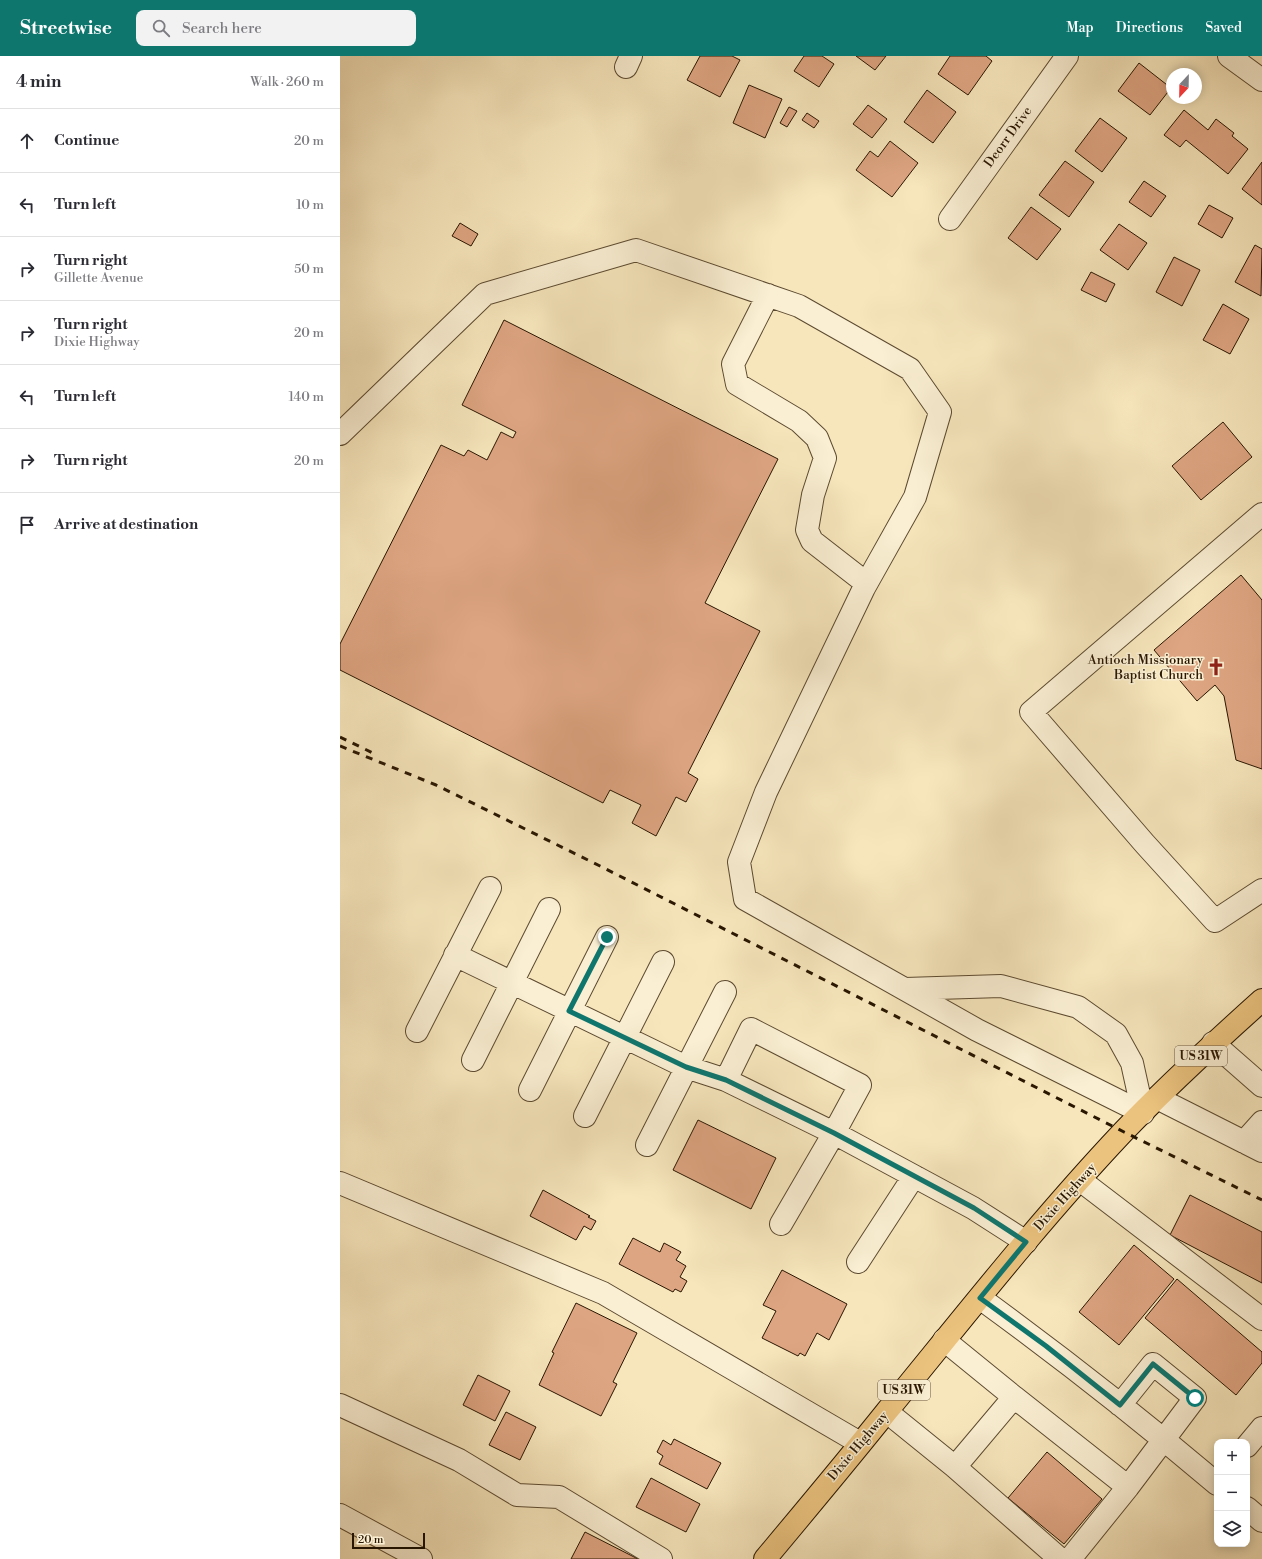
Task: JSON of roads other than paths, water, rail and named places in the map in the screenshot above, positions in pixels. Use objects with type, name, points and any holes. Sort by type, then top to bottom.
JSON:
[{"type":"main road","name":"Dixie Highway","points":[[765,1559],[887,1412],[944,1340],[1080,1180],[1150,1105],[1213,1044],[1262,1000]]},
{"type":"street","name":"Deorr Drive","points":[[950,219],[1067,56]]},
{"type":"street","points":[[1229,56],[1262,80]]},
{"type":"street","points":[[340,434],[485,294],[636,250],[800,306],[910,369],[940,412],[915,497],[866,583],[766,792],[739,862],[745,899],[977,1030],[1150,1105],[1253,1147],[1262,1122]]},
{"type":"street","points":[[768,295],[733,364],[737,384],[799,421],[817,438],[824,458],[813,495],[807,530],[812,540],[866,583]]},
{"type":"street","points":[[1262,514],[1031,712],[1145,844],[1215,922],[1262,890]]},
{"type":"street","points":[[417,1031],[490,888]]},
{"type":"street","points":[[473,1060],[549,909]]},
{"type":"street","points":[[530,1090],[607,937]]},
{"type":"street","points":[[455,955],[624,1038],[686,1067],[726,1080],[834,1133],[974,1208],[1026,1242]]},
{"type":"street","points":[[585,1116],[663,962]]},
{"type":"street","points":[[905,989],[1001,986],[1078,1007],[1116,1034],[1132,1063],[1150,1105]]},
{"type":"street","points":[[647,1145],[725,992]]},
{"type":"street","points":[[726,1080],[751,1030],[860,1085],[781,1224]]},
{"type":"street","points":[[1213,1044],[1262,1086]]},
{"type":"street","points":[[858,1262],[914,1176]]},
{"type":"street","points":[[1080,1180],[1262,1319]]},
{"type":"street","points":[[340,1183],[602,1293],[860,1443]]},
{"type":"street","points":[[980,1298],[1046,1346],[1214,1481]]},
{"type":"street","points":[[944,1340],[1128,1487]]},
{"type":"street","points":[[1070,1559],[1165,1440],[1195,1398],[1153,1364],[1120,1405]]},
{"type":"street","points":[[956,1468],[1014,1397]]},
{"type":"street","points":[[340,1405],[459,1460],[517,1495],[559,1497],[661,1559]]},
{"type":"street","points":[[887,1412],[956,1468],[1060,1559]]},
{"type":"street","points":[[1250,1442],[1262,1428]]},
{"type":"street","points":[[1250,1511],[1262,1521]]},
{"type":"street","points":[[340,1515],[421,1559]]},
{"type":"railway","points":[[340,737],[377,755]]},
{"type":"railway","points":[[340,746],[436,785],[600,866],[1124,1132],[1262,1200]]},
{"type":"place","name":"Antioch Missionary Baptist Church","points":[[1216,667]]}]
